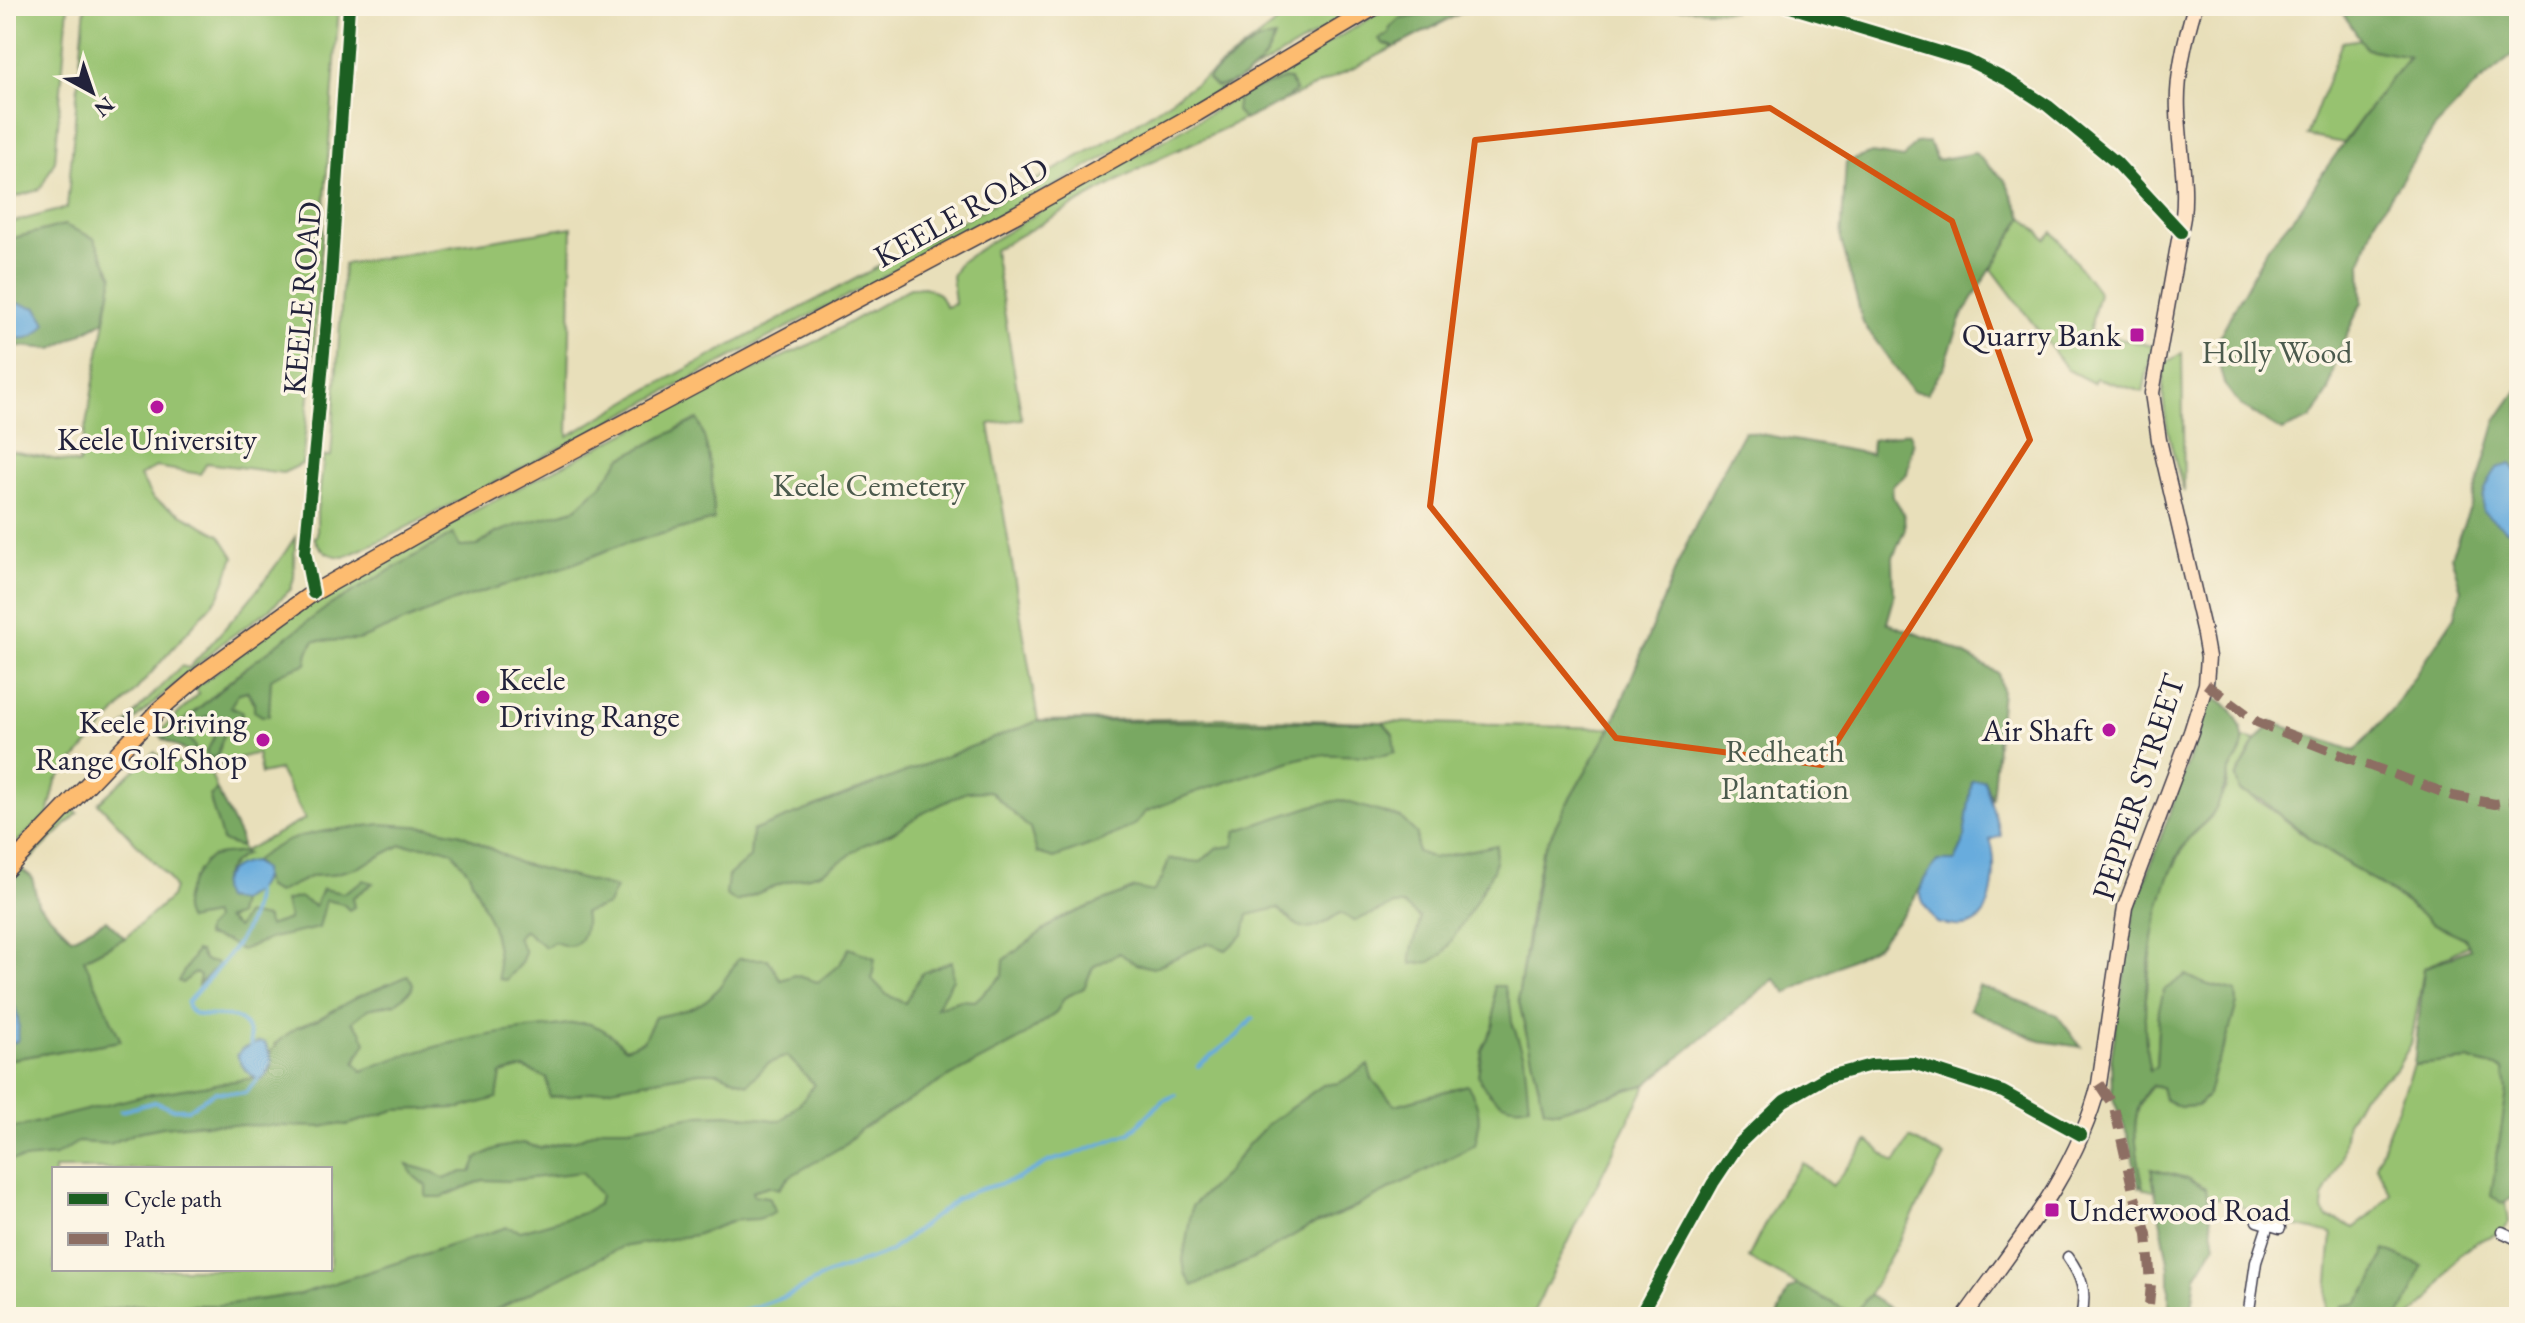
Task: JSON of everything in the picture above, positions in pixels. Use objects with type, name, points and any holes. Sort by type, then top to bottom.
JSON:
[{"type":"main road","name":"KEELE ROAD","points":[[6,870],[159,710],[200,675],[313,593],[440,521],[1017,214],[1197,113],[1376,6]]},
{"type":"main road","name":"PEPPER STREET","points":[[1964,1317],[2056,1187],[2094,1107],[2125,907],[2206,684],[2208,657],[2203,629],[2159,440],[2152,393],[2186,190],[2177,109],[2180,75],[2195,6]]},
{"type":"street","name":"KEELE ROAD","points":[[313,593],[305,552],[331,278],[349,6]]},
{"type":"street","points":[[1787,6],[1967,60],[2009,81],[2048,106],[2117,163],[2181,232]]},
{"type":"street","points":[[1639,1317],[1713,1183],[1739,1144],[1784,1101],[1826,1077],[1871,1065],[1913,1063],[2003,1092],[2081,1135]]},
{"type":"street","points":[[2248,1317],[2256,1262],[2274,1226],[2257,1221]]},
{"type":"street","points":[[2502,1232],[2519,1240]]},
{"type":"street","points":[[2068,1257],[2080,1274],[2084,1304],[2081,1317]]},
{"type":"highlighted area","points":[[1770,108],[1952,221],[2030,440],[1822,765],[1616,738],[1430,506],[1475,140]]},
{"type":"green space","points":[[6,6],[68,6],[55,161],[38,190],[6,200]]},
{"type":"green space","name":"Keele University","points":[[85,6],[339,6],[314,350],[302,464],[283,473],[207,463],[200,474],[156,467],[140,476],[153,499],[220,535],[234,557],[219,596],[56,781],[48,815],[6,852],[6,450],[79,464],[113,276],[64,225],[6,240],[6,224],[67,208]]},
{"type":"green space","points":[[1299,6],[1365,6],[1060,183],[380,541],[344,557],[326,552],[316,542],[314,537],[317,535],[324,457],[331,456],[344,264],[572,227],[568,436],[1118,135],[1211,73]]},
{"type":"green space","name":"Keele Cemetery","points":[[1391,6],[1474,6],[1354,68],[1152,162],[994,250],[1022,419],[989,424],[1038,721],[1224,718],[1611,728],[1542,853],[1518,998],[1544,1109],[1558,1111],[1647,1084],[1531,1317],[6,1317],[6,1060],[120,1041],[84,959],[125,938],[171,897],[174,888],[168,877],[98,803],[154,752],[211,774],[217,790],[210,796],[222,841],[241,847],[244,851],[305,819],[279,770],[261,774],[257,753],[221,763],[186,751],[194,752],[195,746],[185,734],[207,715],[220,749],[222,736],[230,727],[234,709],[229,707],[239,693],[247,691],[262,716],[246,667],[163,739],[159,733],[199,693],[195,688],[305,606],[449,524],[715,387],[811,344],[910,288],[925,287],[939,294],[946,307],[955,304],[952,276],[960,262],[1070,192]]},
{"type":"green space","points":[[1440,6],[1474,6],[1395,47],[1379,39],[1389,34],[1390,27],[1400,19],[1428,14]]},
{"type":"green space","points":[[1621,6],[1733,6],[1733,11]]},
{"type":"green space","name":"Holly Wood","points":[[2348,6],[2519,6],[2519,50],[2478,83],[2434,129],[2375,221],[2361,262],[2362,302],[2336,357],[2329,391],[2311,419],[2282,431],[2241,406],[2224,384],[2217,357],[2219,337],[2268,247],[2303,205],[2389,81],[2410,57],[2367,49],[2344,15]]},
{"type":"green space","points":[[1275,37],[1260,63],[1245,77],[1216,87],[1208,79],[1247,48]]},
{"type":"green space","points":[[2361,39],[2368,49],[2410,56],[2343,143],[2307,136],[2342,42]]},
{"type":"green space","points":[[1285,79],[1290,80],[1296,91],[1280,103],[1244,120],[1236,111],[1238,96]]},
{"type":"green space","points":[[1929,142],[1936,160],[1975,153],[2005,180],[2023,217],[1962,316],[1944,367],[1927,393],[1912,391],[1863,323],[1841,240],[1846,162],[1872,153],[1903,158],[1915,143]]},
{"type":"green space","points":[[2023,217],[2046,239],[2053,232],[2099,293],[2089,332],[2153,346],[2143,392],[2096,378],[2093,383],[2068,370],[1992,269]]},
{"type":"green space","points":[[64,225],[94,238],[113,276],[104,321],[53,349],[6,345],[6,240]]},
{"type":"green space","points":[[2182,353],[2184,492],[2163,397],[2164,364]]},
{"type":"green space","points":[[2519,388],[2519,482],[2517,470],[2505,529],[2519,537],[2519,1195],[2502,1203],[2491,1196],[2507,1091],[2504,1069],[2470,1060],[2414,1065],[2424,968],[2470,949],[2465,938],[2431,923],[2398,896],[2320,846],[2262,800],[2240,791],[2236,778],[2256,741],[2272,722],[2355,751],[2392,710],[2455,616],[2461,590],[2451,556],[2472,503],[2496,421]]},
{"type":"green space","points":[[698,419],[710,468],[714,520],[621,545],[570,565],[457,600],[359,640],[314,641],[306,664],[271,679],[269,716],[254,711],[254,700],[247,691],[239,693],[230,707],[242,711],[241,723],[226,732],[217,757],[209,757],[206,752],[214,734],[207,716],[193,724],[185,734],[195,746],[195,752],[186,751],[163,739],[247,667],[330,605],[453,534],[460,547],[477,546],[496,533],[575,509],[602,484],[621,458]]},
{"type":"green space","name":"Redheath Plantation","points":[[1744,431],[1871,454],[1872,440],[1910,432],[1913,443],[1907,474],[1892,486],[1893,496],[1904,514],[1905,529],[1893,557],[1894,598],[1887,623],[1947,645],[1998,673],[2002,690],[1992,800],[1984,780],[1955,861],[1937,861],[1910,905],[1877,946],[1787,993],[1774,979],[1647,1084],[1557,1111],[1544,1109],[1518,998],[1542,853],[1611,728],[1680,558]]},
{"type":"green space","points":[[295,537],[291,589],[270,609],[222,643],[116,736],[181,666],[189,668],[217,637]]},
{"type":"green space","points":[[2215,698],[2235,716],[2243,736],[2242,747],[2215,809],[2187,840],[2165,889],[2150,952],[2147,986],[2146,1047],[2150,1071],[2156,1066],[2159,1009],[2164,990],[2186,975],[2202,983],[2236,992],[2237,1003],[2208,1095],[2197,1106],[2180,1107],[2164,1099],[2161,1087],[2152,1085],[2144,1096],[2138,1108],[2135,1133],[2143,1186],[2139,1187],[2128,1136],[2112,1096],[2111,1059],[2134,911],[2203,721]]},
{"type":"green space","points":[[1038,721],[1383,722],[1393,734],[1395,752],[1374,756],[1319,755],[1291,761],[1145,812],[1136,824],[1054,858],[1037,853],[1030,829],[990,791],[966,792],[921,814],[892,833],[861,846],[820,873],[783,883],[736,902],[726,895],[728,876],[750,857],[752,831]]},
{"type":"green space","points":[[2244,738],[2256,741],[2236,778],[2240,791],[2272,810],[2428,920],[2460,936],[2469,945],[2424,968],[2411,1044],[2396,1070],[2362,1095],[2347,1122],[2342,1158],[2323,1198],[2322,1210],[2328,1218],[2354,1228],[2391,1194],[2376,1165],[2414,1065],[2470,1060],[2504,1069],[2507,1090],[2501,1203],[2506,1201],[2509,1222],[2502,1232],[2476,1242],[2458,1256],[2429,1300],[2410,1317],[2325,1317],[2332,1234],[2288,1225],[2222,1199],[2207,1197],[2206,1188],[2186,1178],[2151,1169],[2155,1190],[2144,1189],[2143,1186],[2135,1133],[2138,1109],[2144,1097],[2152,1085],[2161,1087],[2164,1099],[2180,1107],[2197,1106],[2208,1095],[2237,1003],[2236,992],[2202,983],[2186,975],[2159,1009],[2156,1066],[2150,1072],[2144,1016],[2155,922],[2167,881],[2187,840],[2211,817],[2226,788]]},
{"type":"green space","points":[[217,790],[240,837],[241,847],[222,841],[210,796]]},
{"type":"green space","points":[[1340,800],[1401,818],[1417,834],[1417,852],[1433,858],[1497,845],[1494,868],[1443,954],[1430,962],[1411,964],[1420,918],[1403,905],[1394,905],[1354,921],[1340,913],[1314,928],[1301,927],[1278,908],[1248,915],[1244,934],[1226,950],[1208,943],[1153,968],[1136,964],[1119,953],[1093,967],[1084,988],[1064,998],[1056,1013],[1017,1041],[945,1079],[860,1130],[843,1146],[789,1177],[779,1189],[769,1186],[752,1191],[753,1195],[768,1197],[775,1212],[758,1219],[737,1220],[695,1235],[622,1247],[479,1317],[70,1317],[132,1305],[221,1305],[300,1294],[507,1227],[521,1231],[583,1213],[598,1204],[600,1195],[582,1172],[507,1181],[483,1180],[442,1197],[426,1197],[426,1186],[407,1165],[433,1172],[444,1179],[471,1172],[477,1158],[497,1148],[523,1143],[540,1148],[576,1140],[603,1128],[629,1128],[700,1115],[728,1114],[781,1121],[803,1100],[814,1084],[787,1056],[767,1064],[748,1084],[717,1072],[699,1072],[549,1097],[547,1078],[524,1068],[501,1074],[497,1098],[461,1108],[395,1110],[347,1125],[322,1127],[195,1124],[163,1127],[138,1132],[110,1144],[78,1142],[55,1156],[6,1161],[6,1130],[146,1095],[261,1079],[270,1068],[270,1053],[276,1043],[296,1028],[357,997],[408,976],[413,983],[412,989],[396,1003],[368,1009],[352,1022],[366,1042],[355,1062],[362,1071],[408,1054],[456,1042],[577,1023],[600,1028],[625,1048],[643,1041],[655,1017],[686,1010],[706,1001],[738,959],[768,959],[781,980],[795,975],[818,982],[840,964],[849,948],[875,958],[872,979],[887,995],[905,1003],[922,973],[952,961],[953,979],[936,1008],[960,1000],[975,1001],[1003,975],[1004,960],[1059,919],[1135,888],[1153,892],[1162,879],[1169,859],[1201,862],[1216,848],[1233,846],[1236,831]]},
{"type":"green space","points":[[72,808],[78,813],[30,860],[28,858]]},
{"type":"green space","points":[[381,824],[429,827],[462,834],[519,863],[616,888],[608,905],[584,913],[583,934],[578,943],[566,946],[554,942],[545,947],[524,930],[517,937],[525,952],[521,963],[506,980],[499,979],[492,926],[469,873],[452,851],[401,845],[359,867],[330,875],[312,876],[277,893],[267,888],[259,865],[253,862],[298,837]]},
{"type":"green space","points":[[240,852],[246,854],[229,867],[222,886],[224,899],[240,901],[237,916],[226,919],[237,928],[245,914],[267,918],[268,926],[289,919],[285,901],[299,897],[315,906],[322,889],[343,893],[364,880],[373,883],[352,898],[354,907],[349,910],[343,904],[326,900],[319,928],[272,938],[241,950],[226,941],[205,936],[206,929],[214,921],[213,915],[188,920],[184,905],[193,878],[209,858]]},
{"type":"green space","points":[[20,868],[32,877],[38,904],[72,938],[106,920],[125,938],[84,959],[121,1041],[6,1060],[6,1046],[17,1041],[6,991],[6,882]]},
{"type":"green space","points":[[196,951],[203,959],[216,962],[218,966],[198,985],[200,976],[195,973],[182,983],[178,981]]},
{"type":"green space","points":[[1494,986],[1504,986],[1510,1004],[1512,1022],[1524,1056],[1529,1105],[1512,1106],[1498,1100],[1486,1090],[1478,1075],[1482,1050],[1494,1024]]},
{"type":"green space","points":[[1979,986],[2057,1015],[2081,1047],[2040,1041],[1969,1009]]},
{"type":"green space","points":[[1368,1065],[1372,1079],[1395,1105],[1467,1085],[1475,1099],[1478,1114],[1475,1145],[1348,1211],[1308,1227],[1255,1258],[1193,1286],[1185,1273],[1183,1260],[1192,1206],[1227,1172],[1268,1124],[1323,1085],[1339,1083]]},
{"type":"green space","points":[[1910,1138],[1945,1157],[1869,1295],[1854,1315],[1748,1258],[1782,1190],[1803,1163],[1832,1186],[1868,1141],[1895,1163]]},
{"type":"green space","points":[[2151,1169],[2186,1178],[2206,1188],[2215,1245],[2196,1276],[2191,1317],[2169,1317],[2169,1267]]},
{"type":"green space","points":[[2385,1250],[2422,1266],[2399,1317],[2341,1317],[2342,1306],[2358,1303],[2373,1280]]},
{"type":"green space","points":[[1797,1285],[1854,1314],[1869,1295],[1904,1317],[1777,1317],[1788,1290]]},
{"type":"water","points":[[16,303],[37,308],[46,323],[34,335],[24,338],[6,336],[6,306]]},
{"type":"water","points":[[2511,464],[2520,488],[2519,537],[2483,512],[2484,494],[2490,479],[2497,468]]},
{"type":"water","points":[[1984,780],[2001,836],[1990,840],[1994,872],[1990,897],[1981,917],[1970,925],[1937,923],[1922,898],[1922,886],[1938,861],[1955,861],[1963,844],[1972,781]]},
{"type":"water","points":[[253,862],[263,870],[257,889],[240,901],[224,899],[221,885],[227,873]]},
{"type":"water","points":[[6,992],[16,1009],[19,1027],[17,1041],[6,1046]]},
{"type":"water","points":[[259,1042],[265,1043],[272,1060],[261,1080],[246,1070],[237,1055],[242,1049]]},
{"type":"waterway","points":[[251,1045],[248,1029],[241,1021],[231,1017],[199,1015],[191,1011],[187,1003],[241,937],[253,907],[255,890]]},
{"type":"waterway","points":[[1198,1066],[1237,1036],[1253,1018]]},
{"type":"waterway","points":[[121,1111],[155,1102],[173,1109],[188,1109],[215,1092],[245,1093],[258,1079]]},
{"type":"waterway","points":[[725,1317],[787,1296],[826,1275],[889,1252],[957,1199],[1017,1179],[1050,1161],[1130,1133],[1162,1101],[1176,1095]]},
{"type":"marked path","points":[[2206,684],[2257,722],[2346,757],[2453,796],[2495,804],[2519,800]]},
{"type":"marked path","points":[[2099,1084],[2114,1107],[2133,1191],[2147,1234],[2151,1284],[2148,1317]]},
{"type":"cycle path","points":[[313,593],[305,552],[331,278],[349,6]]},
{"type":"cycle path","points":[[1787,6],[1967,60],[2009,81],[2048,106],[2117,163],[2181,232]]},
{"type":"cycle path","points":[[1639,1317],[1713,1183],[1739,1144],[1784,1101],[1826,1077],[1871,1065],[1913,1063],[2003,1092],[2081,1135]]},
{"type":"place","name":"Quarry Bank","points":[[2137,335]]},
{"type":"place","name":"Keele University","points":[[157,407]]},
{"type":"place","name":"Keele Driving Range","points":[[483,697]]},
{"type":"place","name":"Air Shaft","points":[[2109,730]]},
{"type":"place","name":"Keele Driving Range Golf Shop","points":[[263,740]]},
{"type":"place","name":"Underwood Road","points":[[2052,1210]]}]
